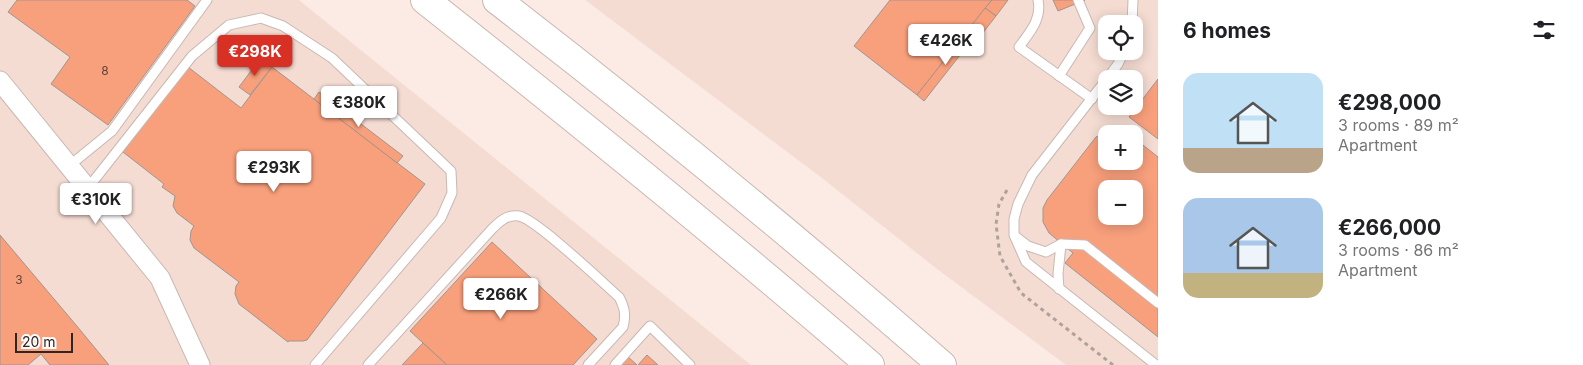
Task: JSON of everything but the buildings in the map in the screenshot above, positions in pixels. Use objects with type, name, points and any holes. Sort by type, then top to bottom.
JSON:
[{"type":"highway","points":[[425,0],[585,126],[764,273],[870,365]]},
{"type":"highway","points":[[497,0],[600,79],[820,259],[942,365]]},
{"type":"street","points":[[0,81],[160,278],[200,365]]},
{"type":"lane","points":[[69,166],[112,131],[207,0]]},
{"type":"lane","points":[[1038,0],[1040,9],[1036,23],[1019,47],[1092,99]]},
{"type":"lane","points":[[1059,76],[1090,28],[1078,0]]},
{"type":"lane","points":[[1132,15],[1133,0]]},
{"type":"lane","points":[[88,188],[192,56],[230,25],[261,18],[283,26],[332,58],[452,171],[452,193],[441,218],[315,365]]},
{"type":"lane","points":[[1098,91],[1032,175],[1018,204],[1014,219],[1014,235],[1026,262],[1156,365]]},
{"type":"lane","points":[[368,365],[498,223],[505,218],[513,216],[520,216],[536,225],[619,297],[623,304],[625,320],[623,327],[588,365]]},
{"type":"lane","points":[[1014,235],[1028,246],[1046,252],[1061,244],[1085,245],[1158,303]]},
{"type":"lane","points":[[1059,289],[1058,274],[1061,244]]},
{"type":"lane","points":[[615,365],[650,326],[690,365]]},
{"type":"path","points":[[1009,188],[999,204],[996,224],[1000,256],[1021,293],[1112,365]]},
{"type":"shaded area","points":[[0,0],[299,0],[751,365],[0,365]]},
{"type":"shaded area","points":[[585,0],[1158,0],[1158,365],[1066,365],[937,269],[818,175]]}]
